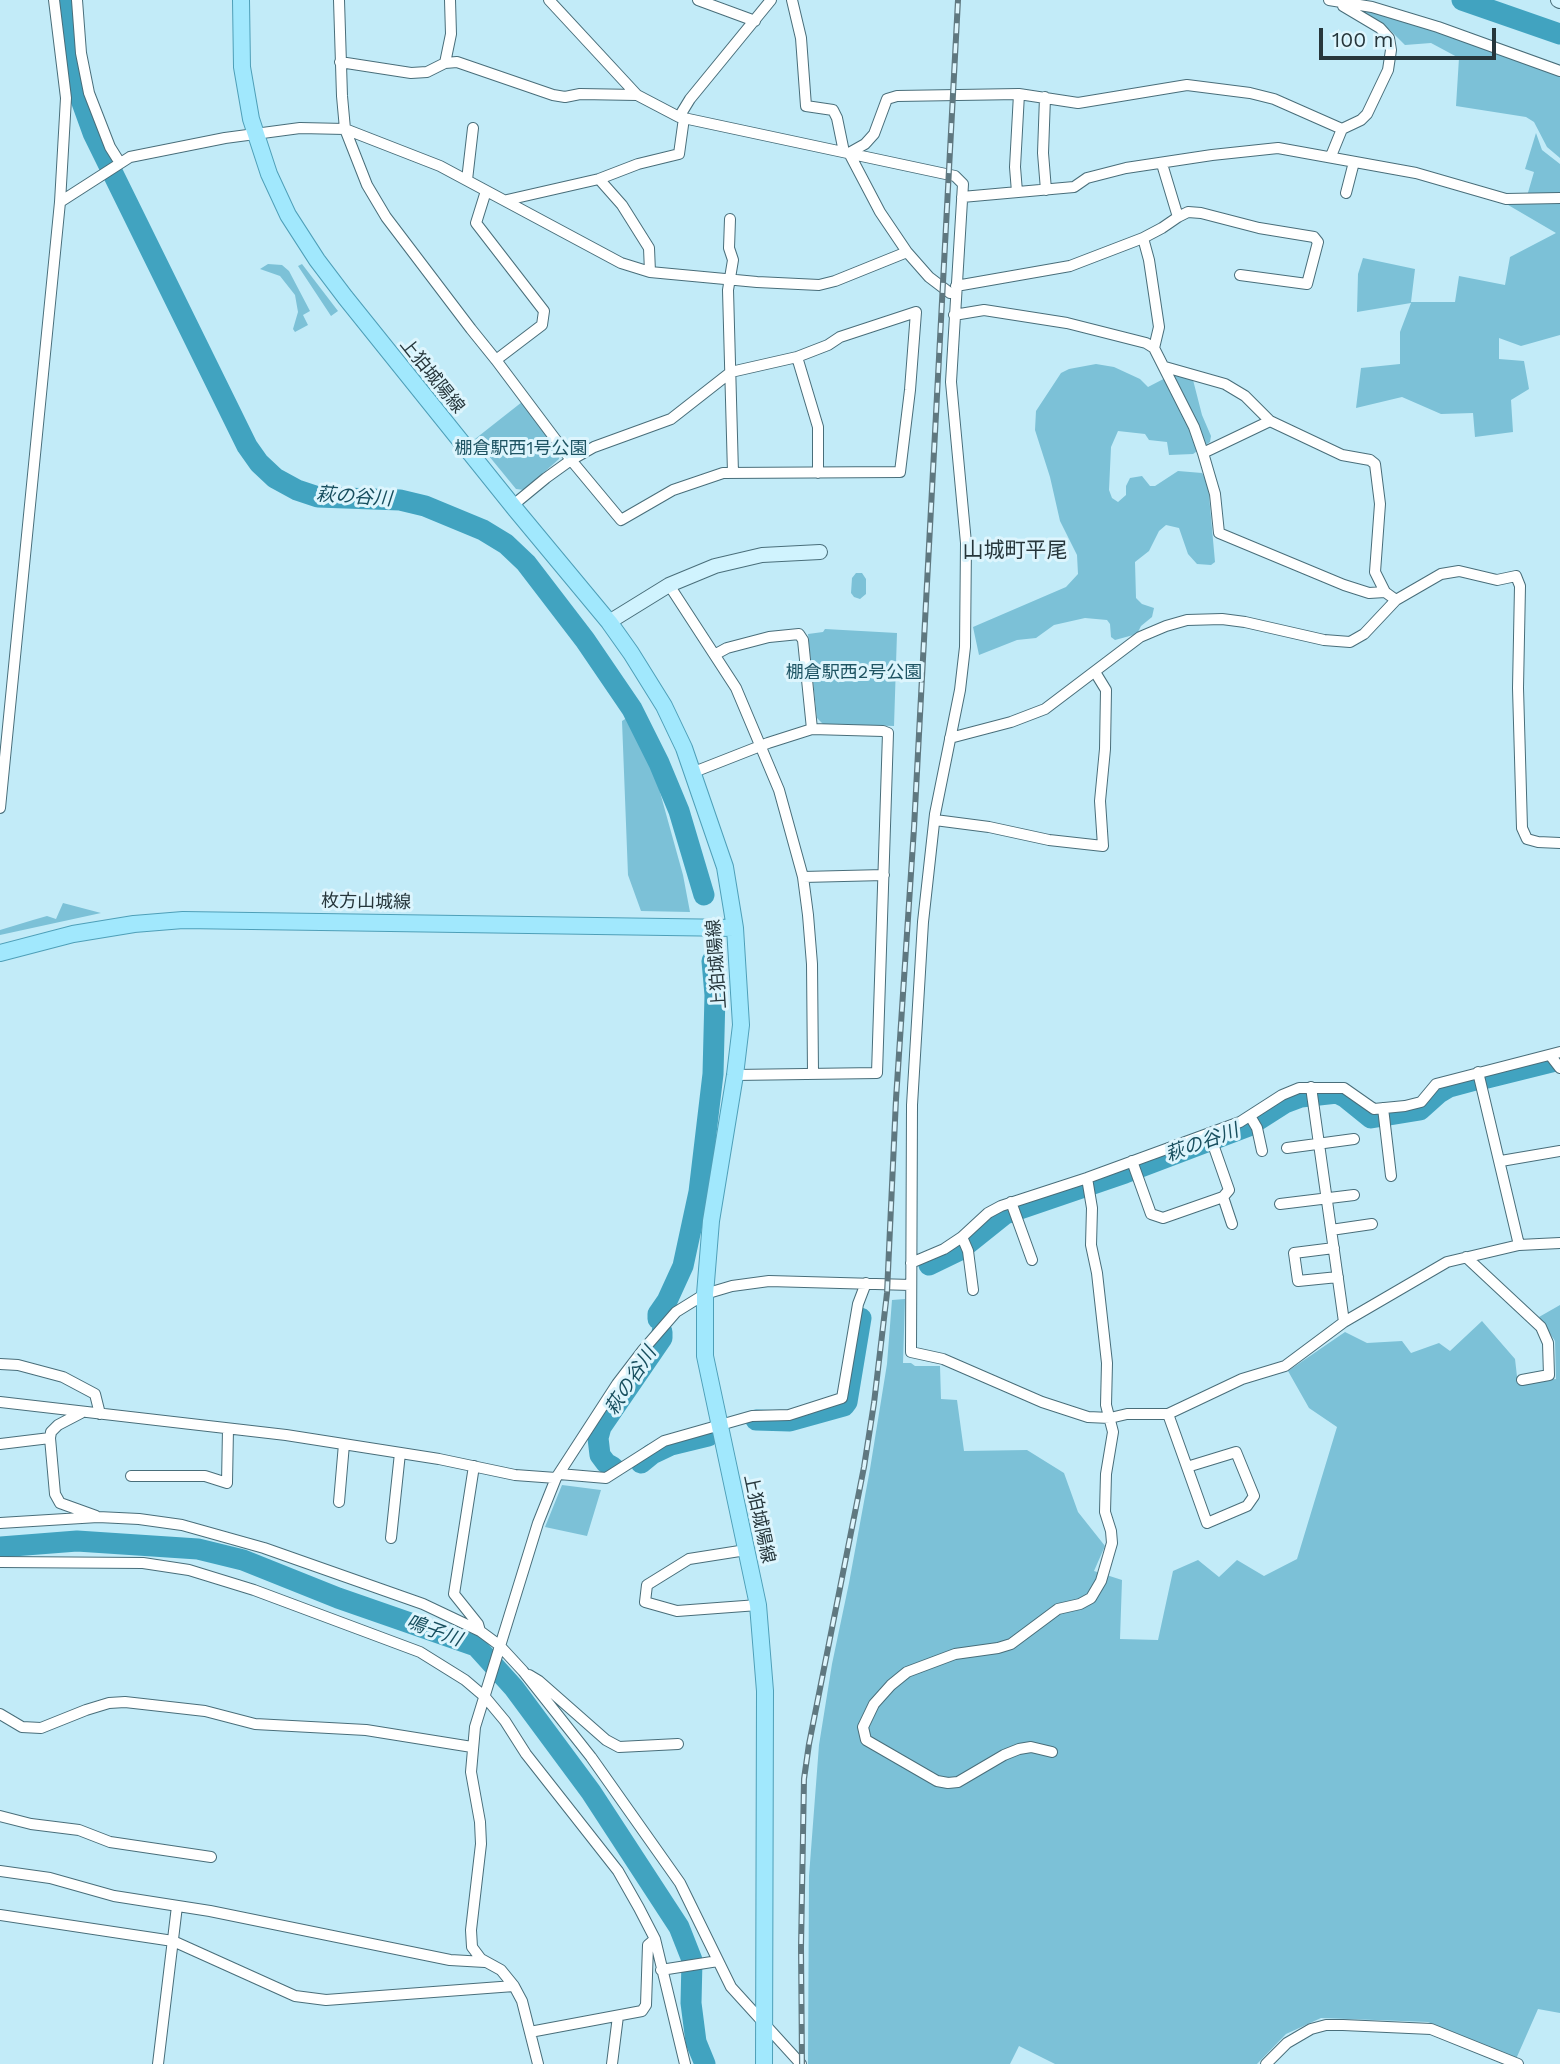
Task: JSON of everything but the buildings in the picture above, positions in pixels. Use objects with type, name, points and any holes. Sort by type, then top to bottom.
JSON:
[{"type":"main road","name":"上狛城陽線","points":[[241,0],[242,67],[255,135],[288,215],[317,260],[512,506],[610,622],[664,706],[694,772],[724,867],[735,928],[741,1025],[711,1221],[705,1294],[705,1356],[758,1605],[765,1691],[764,2064]]},
{"type":"main road","name":"枚方山城線","points":[[0,953],[74,934],[134,924],[183,920],[735,928]]},
{"type":"street","points":[[0,808],[60,202],[66,98],[54,0]]},
{"type":"street","points":[[77,0],[81,53],[89,93],[119,164]]},
{"type":"street","points":[[339,0],[345,129],[367,185],[386,217],[571,460],[621,520],[673,490],[706,478],[733,473],[900,472],[916,312],[840,337],[828,345],[797,357],[731,372],[671,419],[594,447],[571,460],[512,506]]},
{"type":"street","points":[[445,63],[451,34],[450,0]]},
{"type":"street","points":[[549,0],[638,95],[682,118],[956,177],[963,184],[951,382],[966,543],[965,647],[960,690],[935,820],[923,922],[912,1105],[911,1352],[943,1359],[1054,1406],[1088,1417],[1168,1415],[1242,1379],[1286,1366],[1344,1322],[1447,1262],[1520,1245],[1560,1244]]},
{"type":"street","points":[[698,0],[755,21]]},
{"type":"street","points":[[507,200],[599,179],[638,164],[679,153],[682,118],[690,99],[771,0]]},
{"type":"street","points":[[792,0],[801,38],[806,106],[833,110],[846,153],[880,212],[907,252],[950,293],[1070,265],[1143,238],[1178,217],[1193,212],[1259,228],[1314,237],[1318,242],[1307,284],[1240,275]]},
{"type":"street","points":[[1333,2],[1372,7],[1560,71]]},
{"type":"street","points":[[1331,156],[1342,129],[1367,114],[1388,70],[1391,50],[1389,38],[1380,28],[1333,2]]},
{"type":"street","points":[[340,62],[411,73],[427,72],[445,63],[457,62],[553,95],[638,95]]},
{"type":"street","points":[[846,153],[865,144],[874,134],[887,99],[897,96],[1019,93],[1078,103],[1187,85],[1250,93],[1274,99],[1342,129]]},
{"type":"street","points":[[1017,192],[1015,167],[1019,93]]},
{"type":"street","points":[[1045,97],[1042,153],[1046,190]]},
{"type":"street","points":[[60,202],[130,157],[225,138],[300,128],[345,129],[406,151],[507,200],[621,263],[650,272],[819,285],[907,252]]},
{"type":"street","points":[[467,180],[473,128]]},
{"type":"street","points":[[962,197],[1074,187],[1087,178],[1126,168],[1278,148],[1416,173],[1506,199],[1560,198]]},
{"type":"street","points":[[1346,193],[1354,162]]},
{"type":"street","points":[[1162,164],[1178,217]]},
{"type":"street","points":[[599,179],[622,205],[649,248],[650,272]]},
{"type":"street","points":[[486,191],[476,223],[544,311],[542,325],[496,360]]},
{"type":"street","points":[[730,219],[729,248],[733,260],[728,290],[733,473]]},
{"type":"street","points":[[1143,238],[1159,327],[1154,348]]},
{"type":"street","points":[[954,315],[984,310],[1054,321],[1146,343],[1154,348],[1194,427],[1215,494],[1219,533],[1344,585],[1369,593],[1385,592]]},
{"type":"street","points":[[797,357],[818,427],[818,473]]},
{"type":"street","points":[[1165,367],[1225,384],[1245,396],[1270,421],[1342,455],[1370,460],[1375,464],[1380,504],[1375,572],[1385,592],[1396,600]]},
{"type":"street","points":[[1203,453],[1270,421]]},
{"type":"street","points":[[610,622],[669,585],[715,566],[746,558],[820,552]]},
{"type":"street","points":[[950,738],[1034,714],[1055,702],[1140,637],[1166,626],[1187,620],[1222,619],[1324,640],[1350,642],[1364,634],[1396,600],[1418,585],[1446,572],[1466,572],[1490,580],[1516,576],[1520,586],[1518,688],[1522,828],[1527,839],[1560,843]]},
{"type":"street","points":[[669,585],[736,688],[779,790],[803,877],[812,964],[813,1073]]},
{"type":"street","points":[[716,654],[727,648],[769,637],[799,634],[803,640],[812,729]]},
{"type":"street","points":[[935,820],[989,827],[1049,840],[1103,846],[1101,801],[1106,690],[1095,672]]},
{"type":"street","points":[[694,772],[812,729],[888,733],[877,1073],[735,1075]]},
{"type":"street","points":[[803,877],[884,875]]},
{"type":"street","points":[[911,1263],[964,1242],[988,1213],[1088,1183],[1211,1137],[1252,1120],[1282,1095],[1299,1088],[1313,1092],[1344,1088],[1383,1114],[1421,1102],[1436,1084],[1478,1072],[1556,1059]]},
{"type":"street","points":[[1478,1072],[1520,1245]]},
{"type":"street","points":[[1313,1092],[1344,1322]]},
{"type":"street","points":[[1383,1114],[1391,1176]]},
{"type":"street","points":[[1252,1120],[1262,1152]]},
{"type":"street","points":[[1134,1166],[1151,1214],[1163,1218],[1223,1196],[1228,1190],[1211,1137]]},
{"type":"street","points":[[1287,1148],[1354,1139]]},
{"type":"street","points":[[1501,1161],[1560,1151]]},
{"type":"street","points":[[1052,1752],[1031,1747],[1019,1749],[958,1782],[948,1783],[937,1781],[866,1740],[863,1727],[874,1704],[907,1672],[955,1654],[1011,1644],[1058,1609],[1080,1604],[1091,1598],[1107,1565],[1112,1543],[1105,1512],[1105,1474],[1114,1432],[1106,1405],[1106,1352],[1091,1245],[1092,1208],[1088,1183]]},
{"type":"street","points":[[1280,1204],[1354,1195]]},
{"type":"street","points":[[1223,1196],[1232,1224]]},
{"type":"street","points":[[1013,1207],[1032,1260]]},
{"type":"street","points":[[1331,1230],[1372,1224]]},
{"type":"street","points":[[964,1242],[973,1290]]},
{"type":"street","points":[[1334,1248],[1294,1253],[1298,1282],[1338,1277]]},
{"type":"street","points":[[1466,1257],[1541,1327],[1548,1343],[1549,1375],[1522,1380]]},
{"type":"street","points":[[538,2064],[522,2001],[514,1986],[500,1970],[474,1952],[471,1942],[481,1844],[471,1772],[475,1727],[538,1523],[558,1476],[617,1384],[643,1350],[676,1312],[705,1294],[732,1286],[769,1282],[911,1285]]},
{"type":"street","points":[[0,1402],[344,1444],[515,1475],[606,1478],[664,1441],[752,1416],[789,1415],[842,1398],[858,1304],[866,1283]]},
{"type":"street","points":[[0,1364],[18,1365],[64,1377],[95,1394],[100,1414]]},
{"type":"street","points":[[83,1412],[58,1425],[51,1432],[55,1494],[60,1503],[98,1517]]},
{"type":"street","points":[[1168,1415],[1207,1524],[1247,1506],[1254,1496],[1236,1452],[1187,1467]]},
{"type":"street","points":[[131,1476],[205,1476],[227,1483],[228,1429]]},
{"type":"street","points":[[0,1444],[50,1438]]},
{"type":"street","points":[[339,1502],[344,1444]]},
{"type":"street","points":[[391,1538],[400,1453]]},
{"type":"street","points":[[474,1466],[454,1594],[478,1624],[480,1631]]},
{"type":"street","points":[[0,1523],[98,1517],[166,1521],[264,1548],[423,1604],[480,1631],[523,1671],[539,1681],[606,1740],[619,1747],[678,1744]]},
{"type":"street","points":[[746,1550],[689,1559],[647,1586],[645,1602],[677,1611],[758,1605]]},
{"type":"street","points":[[0,1562],[143,1563],[189,1570],[254,1590],[421,1652],[486,1694],[618,1871],[655,1940],[665,1970],[685,2064]]},
{"type":"street","points":[[523,1671],[591,1757],[680,1883],[714,1962],[731,1987],[801,2064]]},
{"type":"street","points":[[0,1714],[22,1727],[41,1728],[86,1710],[109,1703],[125,1702],[205,1711],[255,1724],[366,1730],[472,1747]]},
{"type":"street","points":[[0,1816],[31,1824],[79,1830],[110,1842],[211,1857]]},
{"type":"street","points":[[0,1871],[50,1878],[114,1896],[177,1906],[450,1961],[485,1962]]},
{"type":"street","points":[[158,2064],[177,1906]]},
{"type":"street","points":[[0,1915],[173,1941],[295,1996],[326,2000],[514,1986]]},
{"type":"street","points":[[530,2032],[642,2011],[646,2005],[648,1945],[655,1940]]},
{"type":"street","points":[[665,1970],[714,1962]]},
{"type":"street","points":[[612,2064],[618,2016]]},
{"type":"street","points":[[1266,2064],[1287,2043],[1311,2029],[1326,2025],[1431,2029],[1518,2064]]},
{"type":"green space","points":[[1355,11],[1371,12],[1436,32],[1560,76],[1560,158],[1547,147],[1534,122],[1526,117],[1456,106],[1459,58],[1431,43],[1405,45],[1390,30]]},
{"type":"green space","points":[[1536,133],[1542,150],[1560,164],[1560,195],[1527,196],[1534,172],[1525,169]]},
{"type":"green space","points":[[1560,201],[1560,335],[1521,346],[1499,338],[1499,359],[1524,361],[1529,389],[1511,400],[1513,432],[1475,437],[1473,413],[1441,414],[1402,397],[1356,408],[1361,368],[1400,364],[1400,332],[1411,303],[1357,312],[1358,274],[1363,258],[1415,269],[1411,302],[1455,302],[1459,276],[1505,285],[1510,257],[1556,233],[1503,202]]},
{"type":"green space","points":[[268,264],[282,265],[289,271],[310,311],[303,315],[308,325],[295,332],[293,329],[298,312],[295,295],[280,276],[260,269]]},
{"type":"green space","points":[[302,264],[338,311],[331,316],[298,266]]},
{"type":"green space","points":[[1096,364],[1114,367],[1140,379],[1148,387],[1175,373],[1192,376],[1202,415],[1211,436],[1210,442],[1193,454],[1169,455],[1167,442],[1149,440],[1145,434],[1118,431],[1111,447],[1109,490],[1112,498],[1118,502],[1126,495],[1130,478],[1142,476],[1150,486],[1155,486],[1178,471],[1202,473],[1208,484],[1215,562],[1211,565],[1197,564],[1188,554],[1179,528],[1166,525],[1159,531],[1149,551],[1135,562],[1136,598],[1142,604],[1154,608],[1152,617],[1141,626],[1137,634],[1115,640],[1111,637],[1107,620],[1085,618],[1054,625],[1036,638],[1017,640],[979,655],[973,627],[1066,587],[1078,574],[1077,555],[1060,521],[1035,430],[1036,411],[1061,373]]},
{"type":"green space","name":"棚倉駅西1号公園","points":[[522,402],[560,452],[559,459],[524,490],[516,489],[475,439]]},
{"type":"green space","points":[[856,573],[862,573],[866,579],[866,594],[860,599],[851,593],[852,578]]},
{"type":"green space","name":"棚倉駅西2号公園","points":[[825,629],[897,633],[894,726],[823,724],[817,718],[808,634],[823,632]]},
{"type":"green space","points":[[630,716],[658,785],[683,875],[690,912],[641,911],[628,875],[622,721]]},
{"type":"green space","points":[[63,903],[101,913],[0,935],[0,930],[47,916],[56,919]]},
{"type":"green space","points":[[905,1299],[903,1363],[940,1366],[941,1399],[957,1400],[964,1451],[1027,1450],[1064,1473],[1078,1512],[1105,1546],[1094,1571],[1122,1580],[1120,1639],[1158,1640],[1173,1571],[1198,1560],[1219,1577],[1237,1560],[1264,1576],[1297,1559],[1337,1427],[1309,1408],[1288,1371],[1345,1332],[1367,1343],[1402,1341],[1411,1353],[1439,1343],[1450,1351],[1482,1321],[1515,1359],[1518,1385],[1556,1379],[1555,1341],[1539,1317],[1560,1305],[1560,2013],[1538,2009],[1516,2059],[1428,2022],[1321,2018],[1286,2034],[1257,2064],[1055,2064],[1019,2046],[1010,2064],[808,2064],[809,1876],[819,1745],[870,1469],[887,1364],[892,1300]]},
{"type":"green space","points":[[562,1485],[601,1490],[587,1536],[545,1527]]},
{"type":"waterway","name":"萩の谷川","points":[[66,0],[71,54],[80,97],[93,133],[247,446],[259,463],[275,478],[318,497],[400,500],[425,506],[483,530],[506,544],[526,563],[585,640],[632,709],[679,811],[704,895]]},
{"type":"waterway","points":[[1462,0],[1560,34]]},
{"type":"waterway","name":"萩の谷川","points":[[658,1319],[658,1314],[683,1266],[699,1192],[713,1074],[715,995],[712,961]]},
{"type":"waterway","name":"萩の谷川","points":[[1487,1078],[1560,1060]]},
{"type":"waterway","name":"萩の谷川","points":[[929,1265],[960,1250],[1005,1214],[1125,1173],[1249,1126],[1285,1103],[1301,1097],[1337,1093],[1371,1118],[1420,1110],[1449,1087],[1475,1080]]},
{"type":"waterway","name":"萩の谷川","points":[[756,1420],[790,1421],[844,1406],[847,1402],[861,1318]]},
{"type":"waterway","name":"萩の谷川","points":[[613,1467],[600,1455],[598,1438],[601,1427],[662,1338],[662,1332]]},
{"type":"waterway","name":"萩の谷川","points":[[641,1463],[671,1445],[708,1436]]},
{"type":"waterway","name":"鳴子川","points":[[0,1547],[77,1541],[198,1549],[243,1560],[338,1598],[476,1646],[514,1688],[591,1792],[679,1927],[692,1960],[691,2003],[696,2042],[705,2064]]},
{"type":"railway","points":[[802,2064],[804,1779],[864,1467],[887,1293],[958,0]]},
{"type":"district","name":"山城町平尾","points":[[1015,551]]}]
